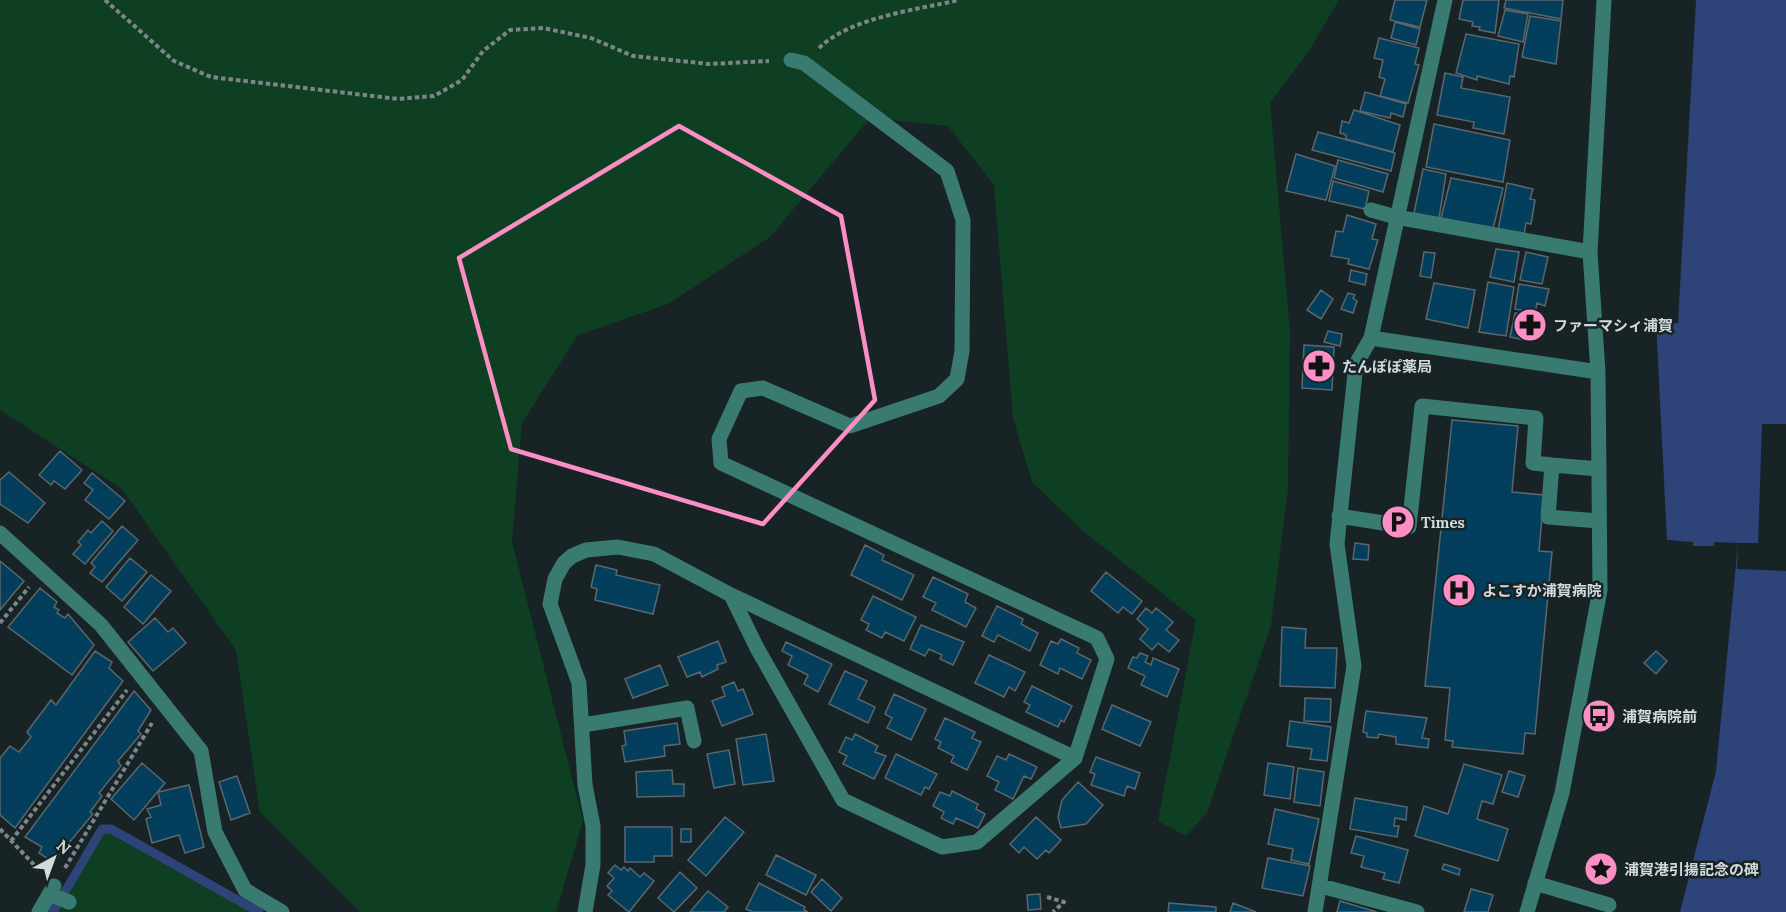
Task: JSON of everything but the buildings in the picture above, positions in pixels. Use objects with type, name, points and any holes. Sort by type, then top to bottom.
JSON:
[{"type":"street","points":[[1315,912],[1321,886],[1354,666],[1337,543],[1356,364],[1371,338],[1445,0]]},
{"type":"street","points":[[1527,912],[1562,793],[1600,590],[1598,372],[1590,252],[1604,0]]},
{"type":"street","points":[[731,595],[843,800],[942,847],[977,842],[1075,758],[1107,659],[1097,638],[721,463],[719,439],[741,391],[763,388],[850,426],[939,396],[957,379],[962,351],[963,220],[947,171],[797,62]]},
{"type":"street","points":[[1371,210],[1396,217],[1590,252]]},
{"type":"street","points":[[1371,338],[1598,372]]},
{"type":"street","points":[[1339,516],[1409,526],[1422,406],[1536,418],[1533,463],[1599,469]]},
{"type":"street","points":[[1552,465],[1548,517],[1599,521]]},
{"type":"street","points":[[0,534],[42,570],[100,626],[201,751],[215,832],[245,890],[282,912]]},
{"type":"street","points":[[585,912],[593,865],[593,826],[585,785],[579,683],[550,604],[555,579],[564,563],[586,550],[618,547],[654,554],[731,595],[1075,758]]},
{"type":"street","points":[[583,725],[687,708],[694,741]]},
{"type":"street","points":[[1535,883],[1609,905]]},
{"type":"street","points":[[1321,886],[1417,912]]},
{"type":"street","points":[[39,912],[52,890],[69,902]]},
{"type":"path","points":[[105,0],[174,61],[211,77],[398,99],[434,96],[462,80],[483,51],[510,30],[543,28],[591,38],[633,56],[709,64],[797,62],[832,35],[862,23],[959,0]]},
{"type":"path","points":[[0,623],[42,570]]},
{"type":"path","points":[[11,841],[138,675]]},
{"type":"path","points":[[0,829],[52,890],[163,705]]},
{"type":"path","points":[[1047,897],[1064,902],[1053,912]]},
{"type":"highlighted area","points":[[679,126],[841,216],[875,400],[763,524],[511,449],[459,258]]},
{"type":"green space","points":[[0,0],[1339,0],[1309,51],[1270,103],[1290,332],[1288,488],[1271,625],[1207,813],[1186,836],[1158,821],[1196,620],[1083,531],[1032,482],[1013,418],[994,185],[948,126],[870,118],[770,237],[668,304],[578,335],[522,423],[512,542],[583,821],[556,912],[360,912],[260,812],[236,650],[122,489],[0,410]]},
{"type":"green space","points":[[104,827],[252,912],[54,912]]},
{"type":"water","points":[[1696,0],[1786,0],[1786,912],[1680,912],[1716,771],[1738,543],[1714,542],[1714,546],[1693,546],[1693,542],[1667,540],[1656,322],[1678,323]]},
{"type":"pier","points":[[1762,424],[1786,424],[1786,571],[1737,569],[1738,543],[1758,543]]},
{"type":"waterway","points":[[53,912],[102,829],[111,829],[259,912]]},
{"type":"place","name":"ファーマシィ浦賀","points":[[1530,325]]},
{"type":"place","name":"たんぽぽ薬局","points":[[1319,366]]},
{"type":"place","name":"Times","points":[[1398,522]]},
{"type":"place","name":"よこすか浦賀病院","points":[[1459,590]]},
{"type":"place","name":"浦賀病院前","points":[[1599,716]]},
{"type":"place","name":"浦賀港引揚記念の碑","points":[[1601,869]]}]
